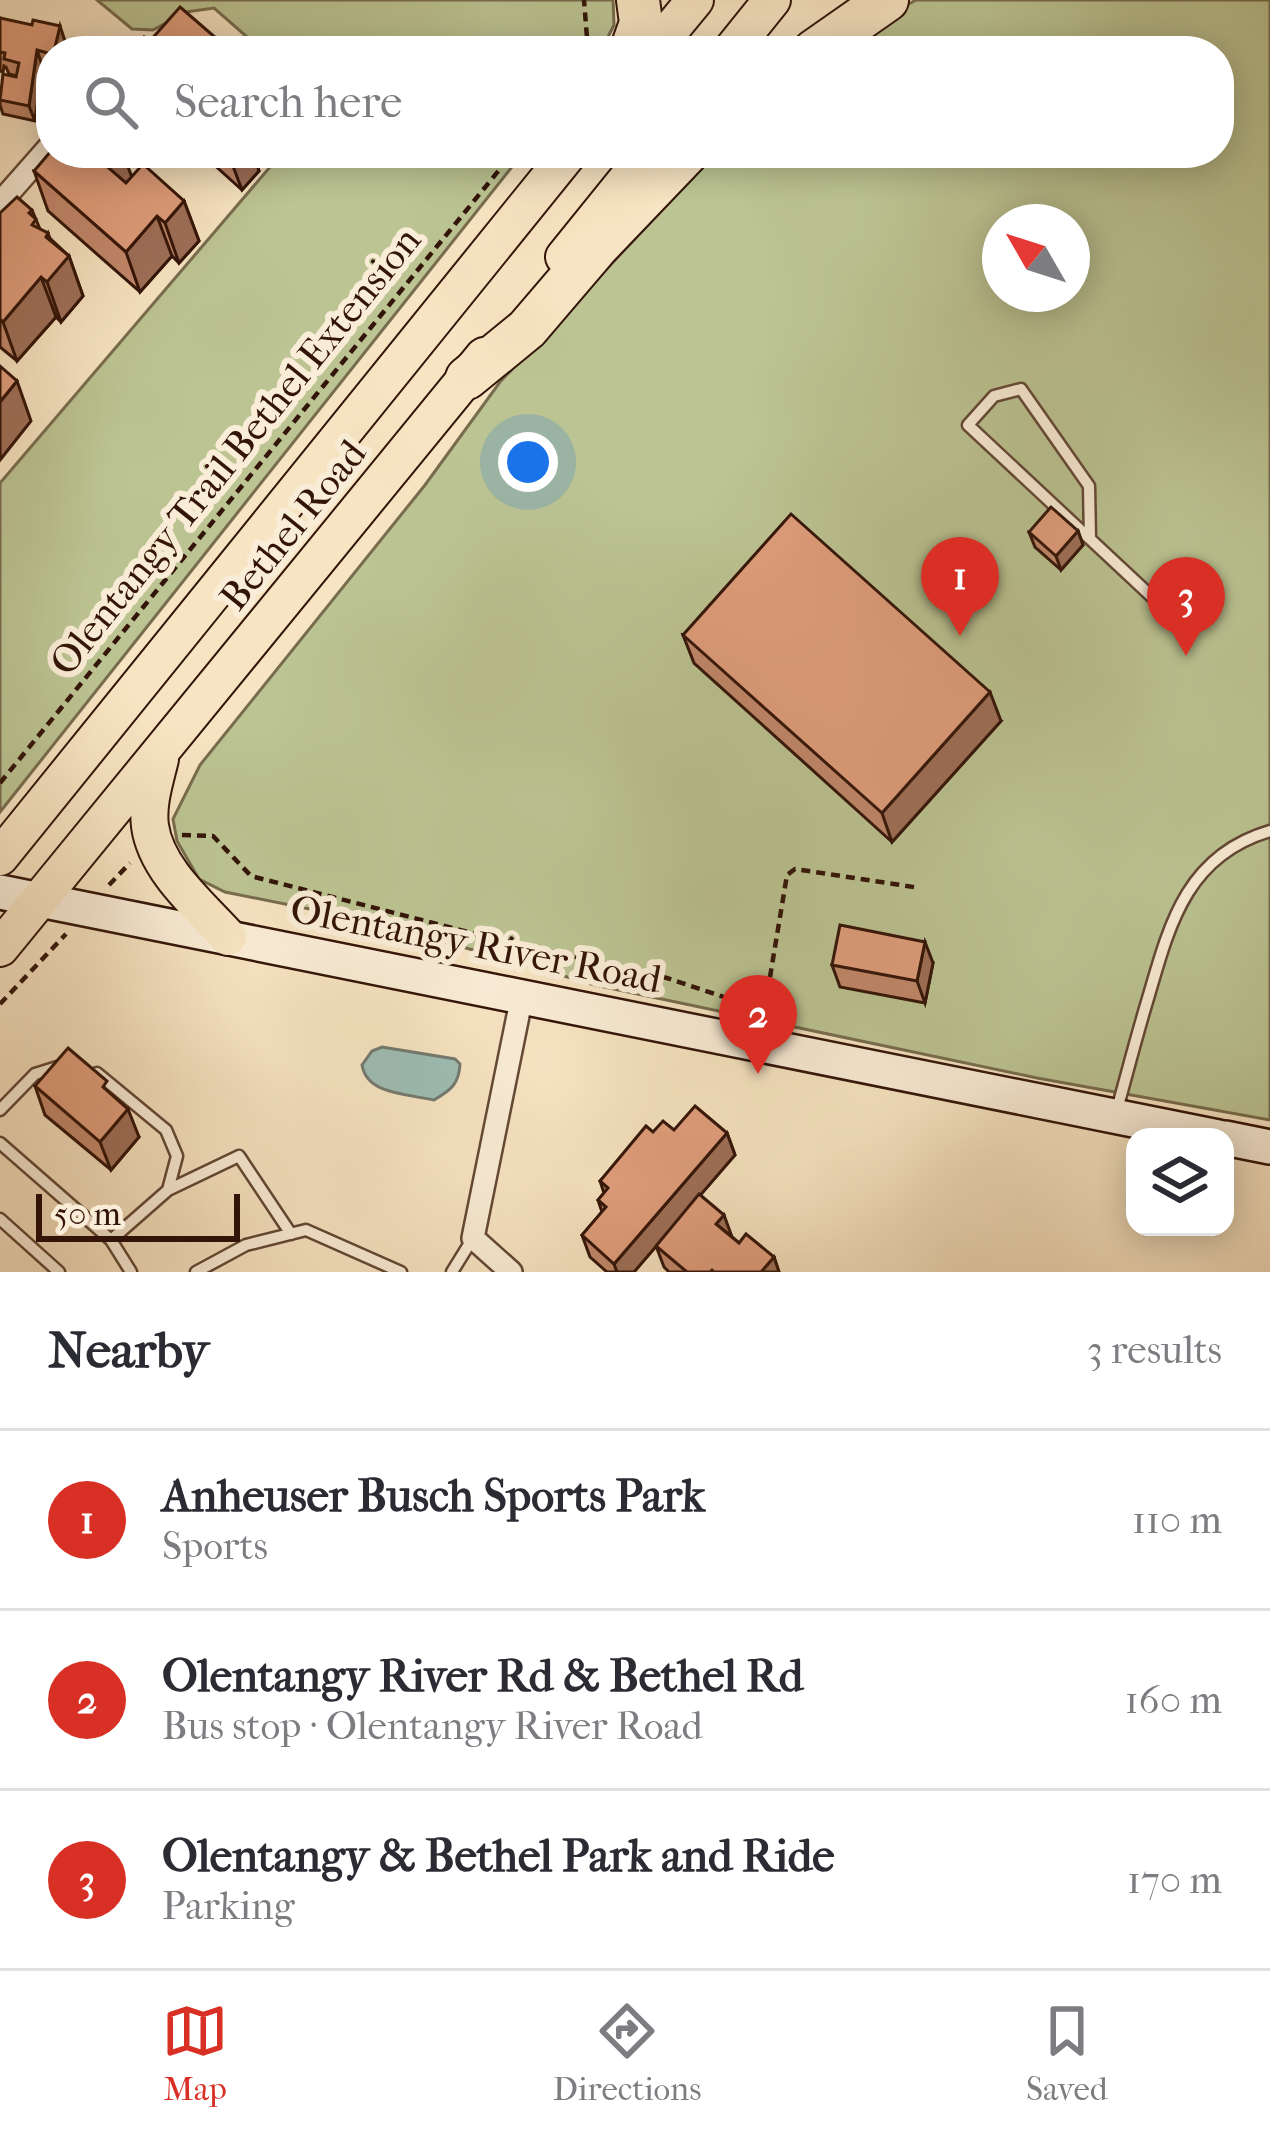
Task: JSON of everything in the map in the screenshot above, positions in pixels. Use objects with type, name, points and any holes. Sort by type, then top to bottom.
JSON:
[{"type":"highway","points":[[636,36],[641,23],[638,0]]},
{"type":"highway","points":[[835,36],[887,0]]},
{"type":"highway","points":[[466,378],[527,329],[673,168]]},
{"type":"main road","points":[[665,36],[695,0]]},
{"type":"main road","points":[[743,36],[772,0]]},
{"type":"main road","name":"Bethel Road","points":[[0,857],[557,168]]},
{"type":"main road","name":"Bethel Road","points":[[0,948],[636,168]]},
{"type":"main road","points":[[162,752],[150,801],[150,830],[176,880],[228,937]]},
{"type":"main road","name":"Olentangy River Road","points":[[0,892],[1173,1128]]},
{"type":"main road","name":"Olentangy River Road","points":[[1234,1140],[1270,1147]]},
{"type":"street","points":[[0,202],[36,162]]},
{"type":"street","points":[[511,1272],[472,1238],[522,996]]},
{"type":"lane","points":[[1090,539],[1088,486],[1021,389],[994,396],[968,425],[1090,539],[1165,609]]},
{"type":"lane","points":[[1115,1116],[1171,917],[1194,882],[1222,853],[1270,831]]},
{"type":"lane","points":[[0,1110],[35,1074],[84,1063],[166,1130],[177,1156],[168,1190]]},
{"type":"lane","points":[[0,1143],[111,1240],[131,1272]]},
{"type":"lane","points":[[111,1240],[168,1190],[239,1156],[291,1234]]},
{"type":"lane","points":[[0,1219],[59,1272]]},
{"type":"lane","points":[[196,1272],[246,1244],[306,1230],[401,1272]]},
{"type":"lane","points":[[452,1272],[472,1238]]},
{"type":"path","points":[[584,0],[584,36]]},
{"type":"path","name":"Olentangy Trail Bethel Extension","points":[[0,783],[501,168]]},
{"type":"path","points":[[184,834],[213,836],[251,876],[667,977],[757,1008],[766,1001],[787,875],[796,869],[920,888]]},
{"type":"path","points":[[0,1004],[48,956]]},
{"type":"green space","points":[[97,0],[613,0],[614,25],[608,36],[246,36],[214,8],[186,12],[153,30],[132,29]]},
{"type":"green space","points":[[916,0],[1270,0],[1270,1120],[1037,1078],[595,985],[379,923],[225,892],[199,879],[177,841],[173,819],[200,765],[425,485],[500,382],[702,168],[1234,168],[1234,36],[864,36]]},
{"type":"green space","points":[[269,168],[511,168],[0,812],[0,483]]},
{"type":"water","points":[[382,1047],[455,1059],[460,1064],[456,1082],[434,1100],[380,1088],[365,1075],[362,1065],[372,1051]]},
{"type":"building","points":[[180,7],[214,36],[154,36]]},
{"type":"building","points":[[0,18],[60,26],[58,36],[36,36],[29,106],[0,100],[3,74],[16,77],[19,63],[4,59],[5,53],[0,52]]},
{"type":"building","points":[[109,168],[126,183],[139,168],[147,168],[184,201],[165,223],[157,216],[126,252],[34,171]]},
{"type":"building","points":[[17,197],[32,210],[29,213],[36,219],[32,225],[48,233],[46,237],[69,256],[47,282],[41,277],[3,322],[0,213]]},
{"type":"building","points":[[0,366],[17,381],[0,402]]},
{"type":"building","points":[[1051,507],[1078,531],[1056,556],[1029,532]]},
{"type":"building","points":[[791,514],[990,692],[882,813],[683,635]]},
{"type":"building","points":[[840,925],[925,942],[917,981],[832,965]]},
{"type":"building","points":[[68,1048],[107,1081],[103,1087],[128,1109],[100,1142],[35,1086]]},
{"type":"building","points":[[695,1106],[727,1133],[614,1264],[582,1235],[606,1207],[598,1200],[608,1188],[600,1181],[646,1126],[653,1132],[663,1121],[674,1130]]},
{"type":"building","points":[[699,1194],[724,1215],[716,1224],[739,1243],[746,1234],[774,1257],[761,1272],[687,1272],[656,1246]]},
{"type":"place","name":"Anheuser Busch Sports Park","points":[[960,636]]},
{"type":"place","name":"Olentangy & Bethel Park and Ride","points":[[1186,656]]},
{"type":"place","name":"Olentangy River Rd & Bethel Rd","points":[[758,1074]]}]
